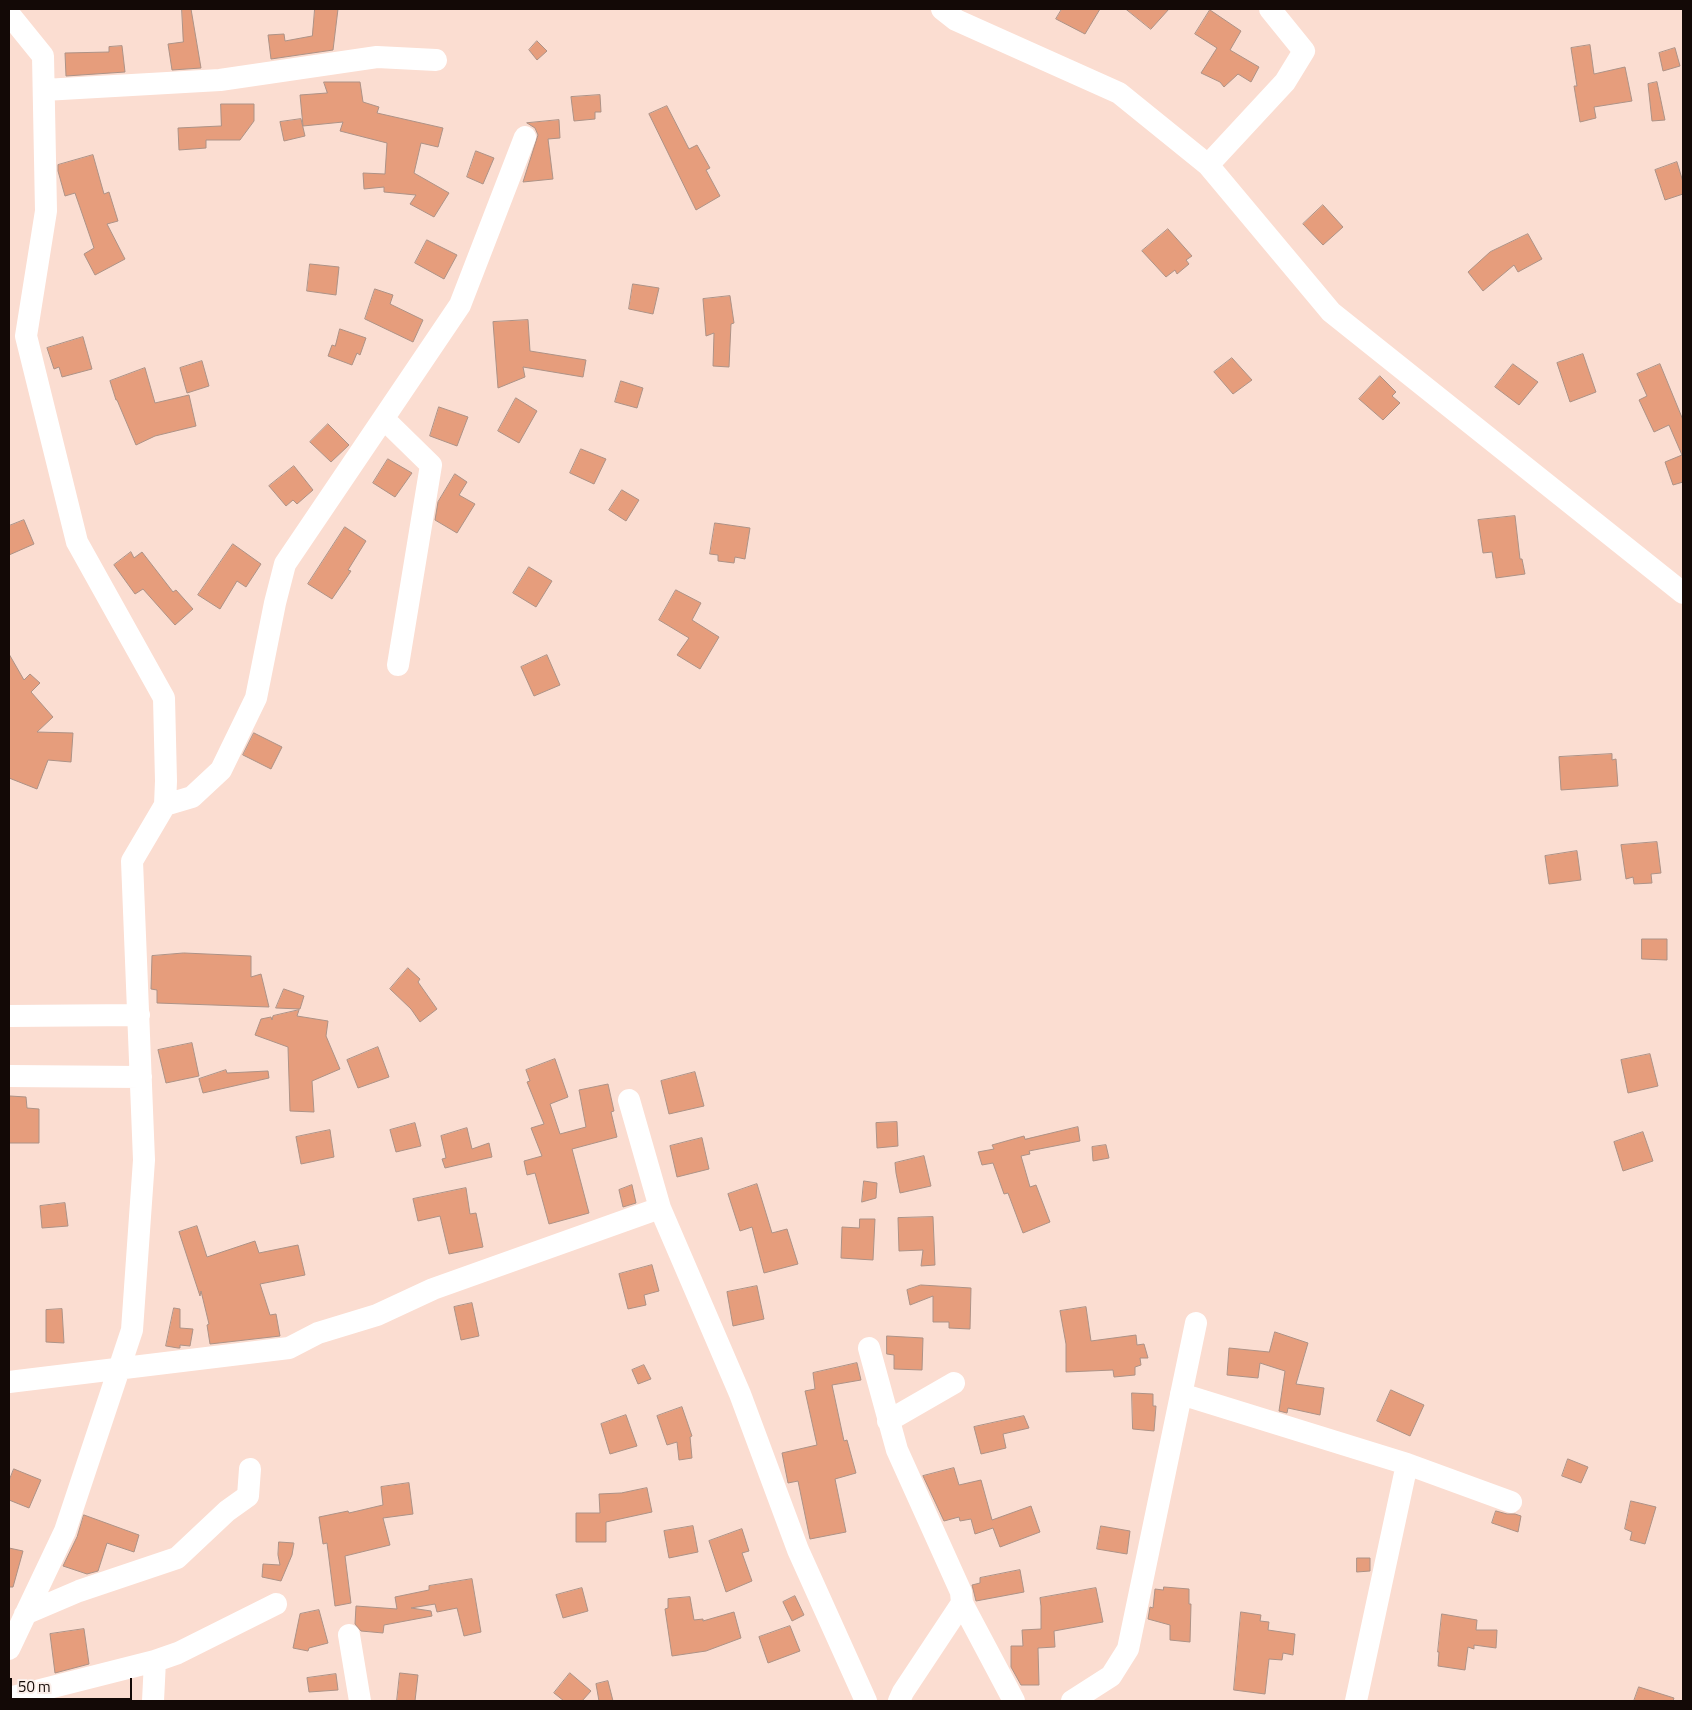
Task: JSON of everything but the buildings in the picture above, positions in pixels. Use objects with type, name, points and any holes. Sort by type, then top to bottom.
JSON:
[{"type":"street","points":[[942,9],[956,20],[1119,92],[1208,165],[1331,312],[1683,593]]},
{"type":"street","points":[[1208,165],[1285,82],[1304,51],[1270,9]]},
{"type":"street","points":[[9,14],[43,56],[44,90],[46,211],[18,335],[77,542],[164,698],[165,804],[132,861],[144,1160],[132,1330],[65,1531],[9,1649]]},
{"type":"street","points":[[44,90],[220,80],[376,57],[436,60]]},
{"type":"street","points":[[165,804],[192,797],[221,770],[256,698],[275,603],[285,564],[460,304],[524,137]]},
{"type":"street","points":[[384,419],[431,464],[398,665]]},
{"type":"street","points":[[9,1016],[138,1015]]},
{"type":"street","points":[[9,1076],[141,1078]]},
{"type":"street","points":[[629,1100],[660,1208],[740,1394],[798,1550],[866,1701]]},
{"type":"street","points":[[9,1382],[289,1348],[318,1333],[377,1315],[433,1289],[660,1208]]},
{"type":"street","points":[[1072,1701],[1111,1676],[1128,1649],[1196,1323]]},
{"type":"street","points":[[869,1348],[897,1450],[961,1592],[962,1603],[1014,1701]]},
{"type":"street","points":[[888,1421],[954,1384]]},
{"type":"street","points":[[1181,1394],[1406,1464],[1511,1502]]},
{"type":"street","points":[[1356,1701],[1406,1464]]},
{"type":"street","points":[[26,1614],[79,1591],[177,1558],[226,1511],[248,1496],[250,1469]]},
{"type":"street","points":[[899,1701],[903,1692],[962,1603]]},
{"type":"street","points":[[9,1698],[155,1661],[178,1653],[276,1604]]},
{"type":"street","points":[[349,1635],[360,1701]]},
{"type":"street","points":[[153,1701],[155,1661]]},
{"type":"street","points":[[1108,1701],[1111,1676]]}]
